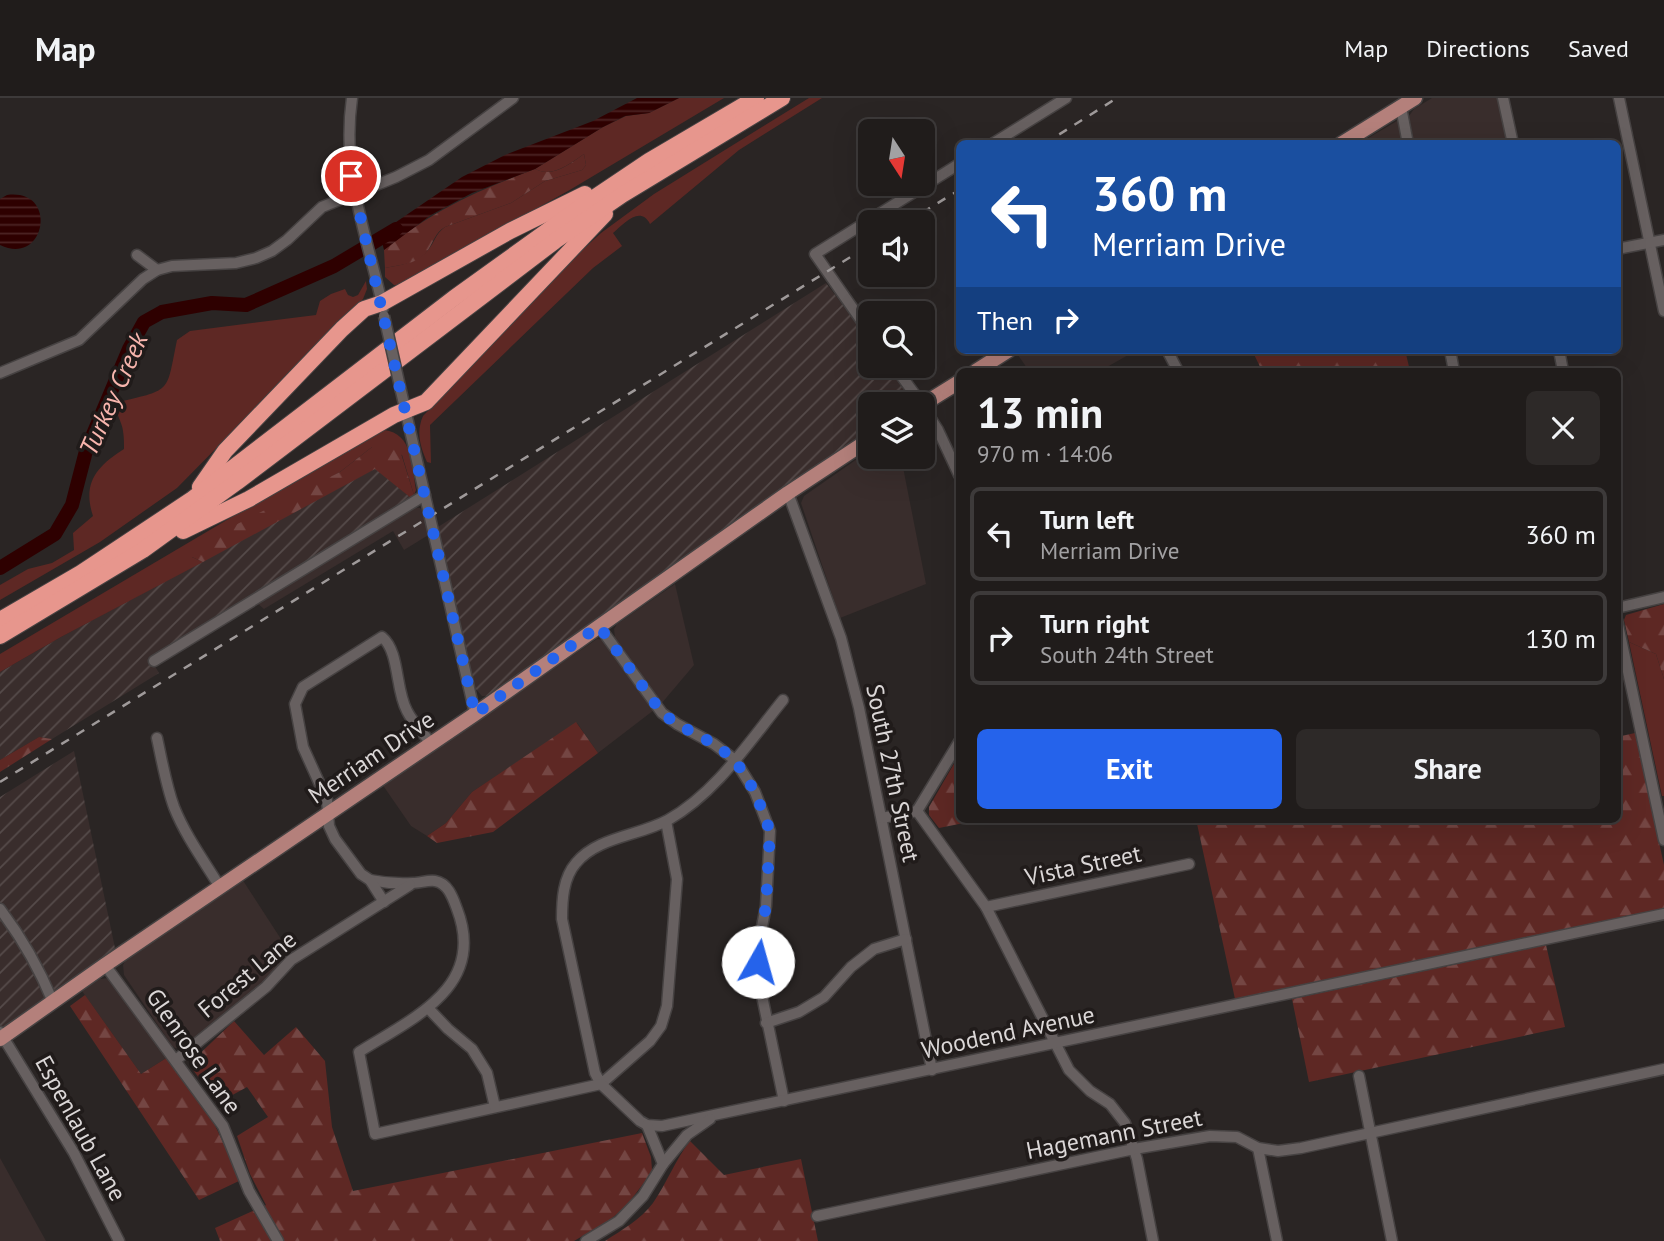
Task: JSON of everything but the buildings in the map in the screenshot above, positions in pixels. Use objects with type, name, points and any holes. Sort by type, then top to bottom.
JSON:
[{"type":"highway","points":[[0,620],[81,573],[191,500],[522,247],[649,162],[756,98]]},
{"type":"highway","points":[[0,636],[143,550],[237,482],[512,272],[622,195],[782,98]]},
{"type":"highway","points":[[191,500],[225,451],[364,309],[383,309],[510,231],[649,162]]},
{"type":"highway","points":[[143,550],[249,499],[432,397],[622,195]]},
{"type":"main road","points":[[1347,140],[1415,98]]},
{"type":"main road","points":[[981,368],[1003,354]]},
{"type":"main road","points":[[935,397],[956,384]]},
{"type":"main road","name":"Merriam Drive","points":[[1,1036],[475,714],[788,493],[858,447]]},
{"type":"street","points":[[352,98],[348,147],[351,176],[475,714]]},
{"type":"street","points":[[0,373],[76,342],[143,279],[157,270],[172,266],[224,265],[256,258],[287,240],[317,210],[396,177],[433,158],[513,98]]},
{"type":"street","points":[[998,140],[1066,98]]},
{"type":"street","points":[[1503,98],[1512,140]]},
{"type":"street","points":[[1619,98],[1664,311]]},
{"type":"street","points":[[1401,107],[1407,140]]},
{"type":"street","points":[[858,316],[815,254],[956,166]]},
{"type":"street","points":[[1621,248],[1664,240]]},
{"type":"street","points":[[137,255],[157,270]]},
{"type":"street","points":[[935,425],[956,469]]},
{"type":"street","name":"South 27th Street","points":[[788,493],[841,638],[859,708],[932,1070]]},
{"type":"street","points":[[154,662],[425,495]]},
{"type":"street","points":[[1621,607],[1664,597]]},
{"type":"street","points":[[599,626],[662,713],[735,760],[755,792],[770,831],[766,906],[758,947],[758,977],[783,1101]]},
{"type":"street","points":[[431,743],[407,711],[398,687],[391,646],[382,637],[303,687],[295,704],[303,747],[327,800],[329,826],[335,839],[361,874],[370,880],[391,884],[436,881],[450,891],[461,920],[464,953],[456,979],[428,1008],[359,1052],[375,1134],[601,1084],[650,1041],[661,1026],[667,1006],[677,879],[666,821]]},
{"type":"street","points":[[1621,662],[1664,840]]},
{"type":"street","points":[[663,1164],[647,1125],[601,1084],[595,1073],[562,919],[562,897],[567,877],[575,864],[589,851],[666,821],[711,786],[783,700]]},
{"type":"street","points":[[157,738],[175,808],[193,844],[220,887]]},
{"type":"street","points":[[882,818],[917,811],[956,747]]},
{"type":"street","points":[[917,811],[986,907],[1069,1070],[1090,1091],[1110,1104],[1125,1123],[1134,1149],[1153,1241]]},
{"type":"street","name":"Vista Street","points":[[986,907],[1189,864]]},
{"type":"street","points":[[370,880],[384,902]]},
{"type":"street","name":"Forest Lane","points":[[176,1060],[266,987],[291,960],[413,883]]},
{"type":"street","points":[[0,909],[39,968],[53,1002]]},
{"type":"street","name":"Woodend Avenue","points":[[647,1125],[662,1126],[1664,915]]},
{"type":"street","points":[[766,1023],[799,1012],[824,997],[851,967],[874,949],[906,939]]},
{"type":"street","name":"Glenrose Lane","points":[[105,965],[223,1126],[249,1191],[278,1241]]},
{"type":"street","points":[[428,1008],[472,1049],[487,1073],[495,1107]]},
{"type":"street","name":"Espenlaub Lane","points":[[1,1036],[74,1153],[119,1241]]},
{"type":"street","name":"Hagemann Street","points":[[817,1216],[1134,1149],[1210,1136],[1237,1137],[1258,1148],[1278,1152],[1664,1069]]},
{"type":"street","points":[[1359,1076],[1392,1241]]},
{"type":"street","points":[[586,1241],[619,1221],[643,1196],[663,1164],[687,1135],[715,1115]]},
{"type":"street","points":[[1258,1148],[1278,1241]]},
{"type":"shaded area","points":[[637,98],[679,98],[649,113],[625,116],[535,169],[472,193],[431,215],[384,250],[380,233],[462,177],[505,155],[593,121]]},
{"type":"shaded area","points":[[1432,98],[1501,98],[1510,140],[1413,140],[1409,116],[1414,109]]},
{"type":"shaded area","points":[[1397,121],[1405,140],[1365,140]]},
{"type":"shaded area","points":[[7,195],[24,196],[34,203],[40,214],[36,237],[28,245],[16,249],[0,245],[0,199]]},
{"type":"shaded area","points":[[826,283],[858,325],[858,378],[898,378],[909,392],[858,392],[858,444],[489,696],[482,696],[474,687],[468,668],[438,527]]},
{"type":"shaded area","points":[[1130,354],[1105,368],[1027,368],[1018,355]]},
{"type":"shaded area","points":[[858,458],[858,469],[903,469],[926,584],[840,618],[801,503],[804,496]]},
{"type":"shaded area","points":[[376,468],[411,498],[151,660],[159,673],[52,739],[39,737],[0,760],[0,672]]},
{"type":"shaded area","points":[[414,507],[424,512],[430,534],[404,550],[393,531],[264,609],[257,603]]},
{"type":"shaded area","points":[[675,584],[694,665],[661,704],[615,638],[614,629],[617,624]]},
{"type":"shaded area","points":[[597,639],[604,640],[654,710],[598,753],[577,723],[472,792],[446,823],[427,836],[411,826],[382,784]]},
{"type":"shaded area","points":[[74,751],[116,953],[0,1032],[0,797]]},
{"type":"shaded area","points":[[242,879],[292,956],[277,972],[183,1049],[175,1048],[124,975],[123,965]]},
{"type":"shaded area","points":[[108,978],[168,1057],[141,1074],[82,991],[100,979]]},
{"type":"shaded area","points":[[0,1158],[46,1241],[0,1241]]},
{"type":"green space","points":[[679,98],[724,98],[568,191],[399,285],[394,285],[385,277],[385,268],[408,263],[424,254],[445,227],[511,203],[545,181],[582,170],[586,165],[584,154],[554,171],[535,169],[603,127],[626,116],[649,113]]},
{"type":"green space","points":[[809,98],[822,98],[739,150],[650,224],[642,216],[637,216],[613,233],[622,246],[593,268],[430,425],[431,463],[427,462],[420,439],[423,416],[577,255],[601,233],[654,194]]},
{"type":"green space","points":[[584,154],[586,165],[582,170],[545,181],[511,203],[445,227],[420,258],[385,268],[384,250],[438,212],[535,169],[548,172],[561,169]]},
{"type":"green space","points":[[366,281],[367,289],[363,299],[177,488],[100,542],[0,600],[0,585],[28,569],[52,563],[74,550],[73,533],[93,516],[89,494],[94,477],[106,462],[124,449],[117,410],[119,402],[158,391],[164,386],[171,370],[177,340],[190,331],[316,315],[320,301],[345,289],[348,295],[358,295]]},
{"type":"green space","points":[[1254,354],[1406,354],[1409,368],[1261,368]]},
{"type":"green space","points":[[384,430],[394,432],[406,444],[416,490],[414,495],[402,455],[372,447],[340,472],[192,557],[203,562],[0,672],[0,654],[374,433]]},
{"type":"green space","points":[[386,441],[394,442],[399,447],[414,495],[411,498],[375,469],[203,562],[189,553],[190,548],[340,472],[372,447]]},
{"type":"green space","points":[[1664,604],[1664,679],[1656,654],[1629,642],[1624,620],[1626,615]]},
{"type":"green space","points":[[1629,642],[1656,654],[1664,679],[1664,796],[1662,796]]},
{"type":"green space","points":[[576,722],[598,753],[493,832],[437,843],[427,836],[446,823],[472,792]]},
{"type":"green space","points":[[1635,733],[1664,865],[1664,909],[1235,999],[1197,823],[1621,823],[1621,736]]},
{"type":"green space","points":[[39,737],[52,739],[0,772],[0,760]]},
{"type":"green space","points":[[956,760],[956,823],[964,823],[939,828],[929,815],[929,807]]},
{"type":"green space","points":[[1546,945],[1565,1027],[1309,1082],[1292,999]]},
{"type":"green space","points":[[85,995],[141,1074],[168,1057],[210,1115],[241,1180],[199,1200],[70,1006]]},
{"type":"green space","points":[[234,1021],[264,1055],[296,1027],[325,1061],[332,1127],[353,1191],[642,1133],[651,1157],[652,1170],[627,1205],[611,1219],[574,1241],[220,1241],[215,1228],[266,1205],[250,1174],[237,1136],[268,1117],[247,1087],[218,1103],[193,1070],[191,1062]]},
{"type":"green space","points":[[690,1141],[724,1175],[801,1159],[818,1241],[605,1241],[648,1209]]},
{"type":"waterway","name":"Turkey Creek","points":[[0,568],[55,534],[72,505],[86,451],[129,349],[144,322],[162,312],[212,303],[246,305],[334,266],[396,229]]},
{"type":"railway","points":[[1050,140],[1117,98]]},
{"type":"railway","points":[[926,210],[956,192]]},
{"type":"railway","points":[[0,782],[858,252]]},
{"type":"route","points":[[351,176],[475,714],[599,626],[662,713],[735,760],[755,792],[770,831],[766,906],[758,947],[758,962]]}]
